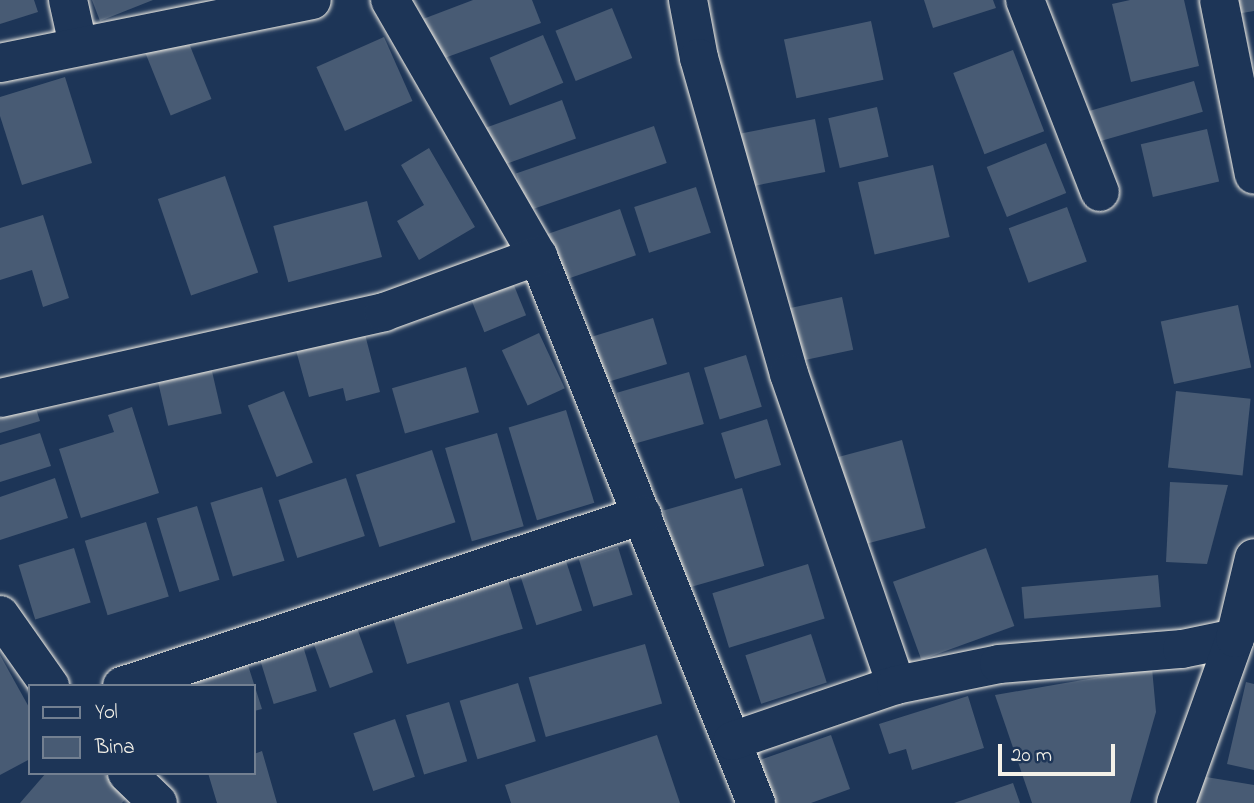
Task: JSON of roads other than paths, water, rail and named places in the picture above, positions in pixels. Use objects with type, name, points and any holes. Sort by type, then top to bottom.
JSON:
[{"type":"street","points":[[68,0],[78,45]]},
{"type":"street","points":[[0,63],[78,45],[312,0]]},
{"type":"street","points":[[390,0],[538,256],[756,803]]},
{"type":"street","points":[[688,0],[699,58],[789,374],[897,685]]},
{"type":"street","points":[[1025,0],[1100,192]]},
{"type":"street","points":[[1219,0],[1254,175]]},
{"type":"street","points":[[0,398],[384,313],[538,256]]},
{"type":"street","points":[[128,684],[643,515]]},
{"type":"street","points":[[1176,803],[1235,638],[1254,558]]},
{"type":"street","points":[[3,626],[48,684]]},
{"type":"street","points":[[732,741],[897,685],[999,664],[1182,649],[1235,638]]},
{"type":"street","points":[[129,775],[158,803]]}]
